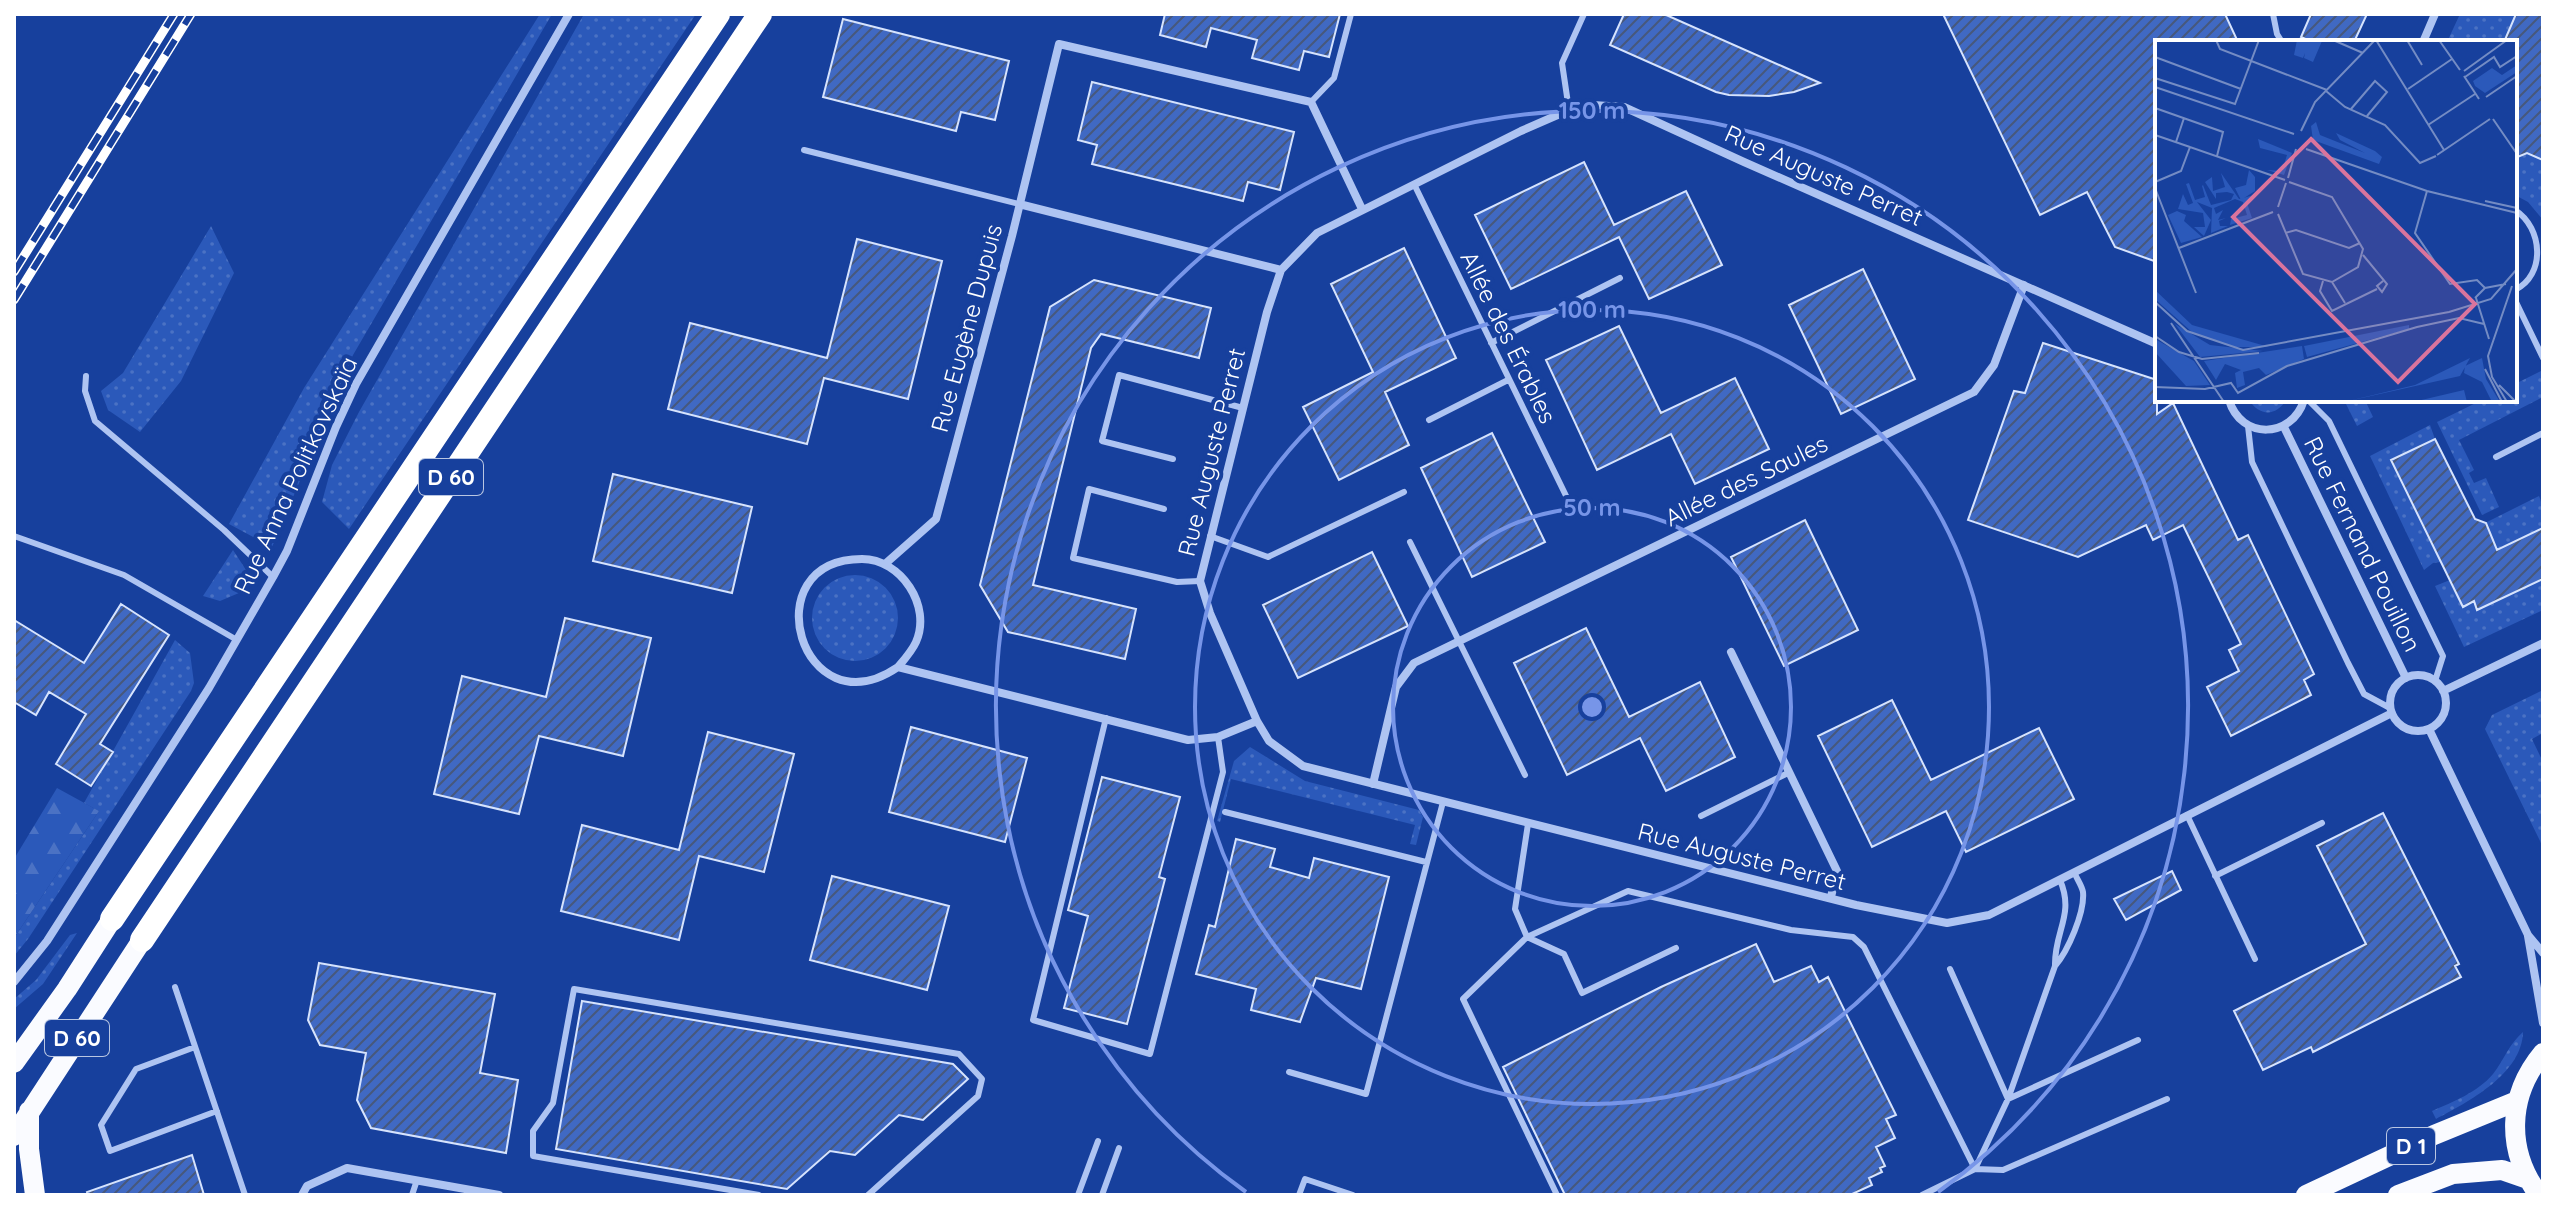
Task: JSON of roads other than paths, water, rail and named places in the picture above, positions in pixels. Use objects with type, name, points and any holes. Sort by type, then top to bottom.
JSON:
[{"type":"highway","name":"D 60","points":[[112,919],[718,14]]},
{"type":"highway","name":"D 60","points":[[142,940],[760,14]]},
{"type":"main road","name":"D 60","points":[[14,1063],[112,919]]},
{"type":"main road","name":"D 60","points":[[14,1136],[142,940]]},
{"type":"main road","points":[[2538,1191],[2516,1148],[2514,1122],[2517,1101],[2532,1066],[2543,1053]]},
{"type":"main road","name":"D 1","points":[[2306,1195],[2434,1135],[2517,1101]]},
{"type":"main road","points":[[29,1111],[29,1149],[35,1195]]},
{"type":"main road","name":"D 1","points":[[2398,1195],[2453,1174],[2502,1170],[2538,1191]]},
{"type":"street","name":"Rue Anna Politkovskaïa","points":[[14,982],[47,941],[237,640],[287,551],[356,384],[569,14]]},
{"type":"street","points":[[2424,40],[2435,14]]},
{"type":"street","points":[[1019,204],[1059,44],[1311,102],[1362,209]]},
{"type":"street","name":"Rue Auguste Perret","points":[[2155,343],[1624,107],[1593,105],[1569,110],[1317,233],[1281,270],[1267,312],[1200,581],[1210,613],[1257,721],[1269,741],[1303,766],[1528,824],[1947,923],[1989,915],[2075,874],[2391,710]]},
{"type":"street","name":"Rue Eugène Dupuis","points":[[885,564],[936,519],[1019,204],[1281,270]]},
{"type":"street","name":"Allée des Saules","points":[[1373,784],[1396,687],[1414,663],[1974,392],[1994,365],[2024,285]]},
{"type":"street","points":[[2230,402],[2239,419],[2248,426],[2272,430],[2294,420],[2305,402]]},
{"type":"street","name":"Rue Fernand Pouillon","points":[[2284,427],[2406,678]]},
{"type":"street","points":[[866,559],[885,564],[906,580],[918,602],[920,621],[917,642],[898,667],[869,681],[845,681],[824,671],[808,656],[797,627],[798,611],[814,577],[844,560],[866,559]]},
{"type":"street","points":[[2443,691],[2543,643]]},
{"type":"street","points":[[1731,652],[1837,871],[1831,897]]},
{"type":"street","points":[[898,667],[1188,740],[1218,737],[1257,721]]},
{"type":"street","points":[[2421,676],[2435,681],[2443,691],[2445,708],[2442,717],[2429,729],[2411,730],[2396,721],[2390,701],[2395,688],[2406,678],[2421,676]]},
{"type":"street","points":[[2429,729],[2528,935],[2543,953]]},
{"type":"street","points":[[2528,935],[2543,1023]]},
{"type":"street","points":[[302,1195],[307,1186],[347,1168],[499,1195]]},
{"type":"lane","points":[[1311,102],[1334,78],[1351,14]]},
{"type":"lane","points":[[1569,110],[1562,63],[1584,14]]},
{"type":"lane","points":[[2273,14],[2281,40]]},
{"type":"lane","points":[[804,150],[1019,204]]},
{"type":"lane","name":"Allée des Érables","points":[[1414,184],[1571,506]]},
{"type":"lane","points":[[2517,212],[2533,227],[2537,247],[2535,266],[2522,287],[2517,289]]},
{"type":"lane","points":[[1491,343],[1620,278]]},
{"type":"lane","points":[[2517,304],[2543,358]]},
{"type":"lane","points":[[1173,459],[1102,441],[1119,375],[1243,408]]},
{"type":"lane","points":[[86,376],[88,406],[95,421],[224,530],[273,577]]},
{"type":"lane","points":[[1429,420],[1508,380]]},
{"type":"lane","points":[[2308,402],[2329,421],[2443,656],[2435,681]]},
{"type":"lane","points":[[2248,426],[2252,462],[2348,663],[2364,694],[2391,710]]},
{"type":"lane","points":[[2496,457],[2543,433]]},
{"type":"lane","points":[[1164,509],[1089,489],[1073,558],[1177,582],[1200,581]]},
{"type":"lane","points":[[1210,536],[1268,557],[1404,492]]},
{"type":"lane","points":[[14,536],[124,575],[237,640]]},
{"type":"lane","points":[[1410,542],[1525,775]]},
{"type":"lane","points":[[1106,718],[1033,1020],[1150,1054],[1223,772],[1218,737]]},
{"type":"lane","points":[[1701,816],[1788,773]]},
{"type":"lane","points":[[1289,1072],[1366,1094],[1443,802]]},
{"type":"lane","points":[[1225,812],[1426,862]]},
{"type":"lane","points":[[2187,815],[2255,959]]},
{"type":"lane","points":[[2215,876],[2322,823]]},
{"type":"lane","points":[[1528,824],[1515,909],[1527,937],[1564,954],[1582,993],[1676,948]]},
{"type":"lane","points":[[2055,966],[2066,954],[2081,907],[2083,890],[2075,874]]},
{"type":"lane","points":[[1975,1169],[2008,1099],[2055,966],[2055,948],[2068,903],[2060,880]]},
{"type":"lane","points":[[1557,1195],[1463,999],[1527,937],[1628,891],[1791,930],[1853,937],[1864,947],[1975,1169]]},
{"type":"lane","points":[[1950,969],[2008,1099]]},
{"type":"lane","points":[[175,987],[245,1195]]},
{"type":"lane","points":[[759,1195],[533,1156],[533,1131],[553,1103],[574,989],[959,1054],[982,1079],[978,1096],[868,1195]]},
{"type":"lane","points":[[2008,1099],[2138,1040]]},
{"type":"lane","points":[[195,1047],[136,1069],[101,1125],[110,1151],[217,1111]]},
{"type":"lane","points":[[1922,1195],[1975,1169],[2003,1170],[2167,1099]]},
{"type":"lane","points":[[1078,1195],[1098,1141]]},
{"type":"lane","points":[[1102,1195],[1119,1148]]},
{"type":"lane","points":[[1299,1195],[1305,1179],[1353,1195]]},
{"type":"lane","points":[[412,1195],[417,1180]]},
{"type":"railway","points":[[14,272],[174,14]]},
{"type":"railway","points":[[14,300],[191,14]]}]
